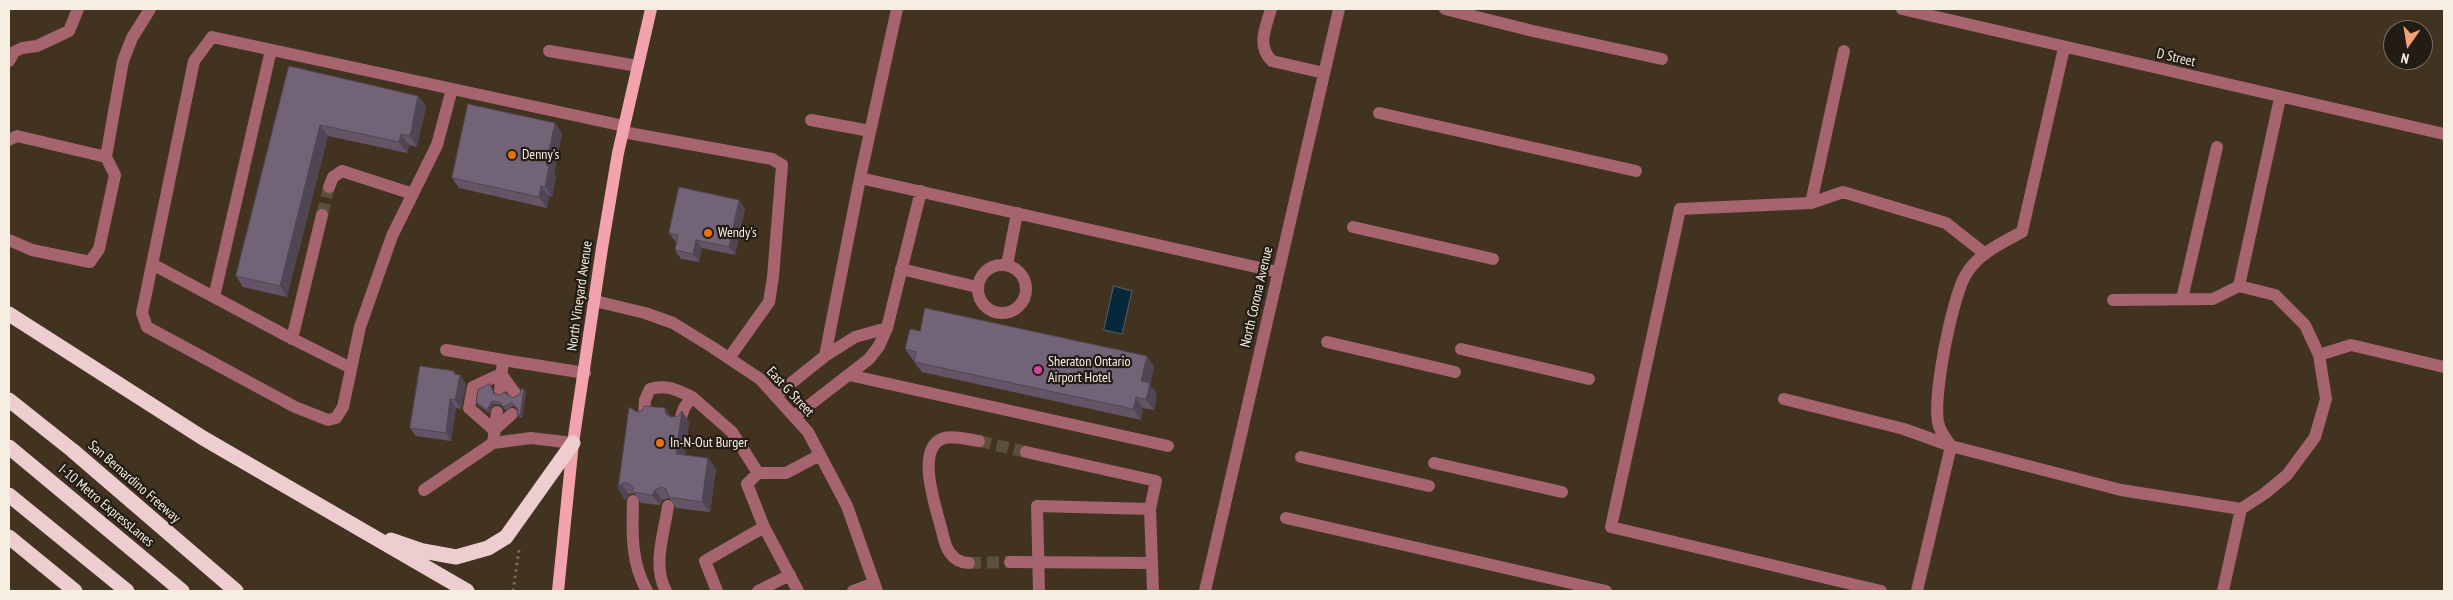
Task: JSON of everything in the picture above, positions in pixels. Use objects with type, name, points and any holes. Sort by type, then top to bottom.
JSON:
[{"type":"highway","points":[[9,314],[204,438],[359,530],[467,591]]},
{"type":"highway","name":"San Bernardino Freeway","points":[[9,400],[72,450],[236,591]]},
{"type":"highway","points":[[359,530],[442,555],[456,557],[488,548],[506,537],[573,443]]},
{"type":"highway","name":"I-10 Metro ExpressLanes","points":[[9,447],[182,591]]},
{"type":"highway","points":[[9,495],[127,591]]},
{"type":"highway","points":[[9,537],[75,591]]},
{"type":"main road","name":"North Vineyard Avenue","points":[[558,591],[573,443],[585,373],[594,301],[623,129],[651,9]]},
{"type":"street","points":[[9,61],[14,52],[37,46],[69,31],[78,9]]},
{"type":"street","points":[[9,240],[32,250],[90,262],[99,248],[115,175],[106,156],[123,61],[132,38],[150,9]]},
{"type":"street","points":[[825,356],[860,178],[897,9]]},
{"type":"street","points":[[1271,9],[1262,42],[1262,49],[1272,62],[1324,73]]},
{"type":"street","name":"North Corona Avenue","points":[[1205,591],[1338,9]]},
{"type":"street","points":[[1445,9],[1662,59]]},
{"type":"street","name":"D Street","points":[[1902,9],[2280,98],[2444,134]]},
{"type":"street","points":[[452,89],[437,145],[392,236],[360,327],[343,407],[336,418],[328,420],[295,407],[147,327],[142,313],[194,61],[212,37],[452,89],[623,129],[772,159],[782,165],[773,277],[769,302],[729,358]]},
{"type":"street","points":[[1917,591],[1951,446],[1938,425],[1938,401],[1949,322],[1965,276],[1984,253],[2022,232],[2064,48]]},
{"type":"street","points":[[214,297],[271,50]]},
{"type":"street","points":[[549,51],[638,66]]},
{"type":"street","points":[[1811,203],[1844,51]]},
{"type":"street","points":[[2239,286],[2280,98]]},
{"type":"street","points":[[1379,113],[1636,171]]},
{"type":"street","points":[[811,120],[870,131]]},
{"type":"street","points":[[9,140],[17,136],[106,156]]},
{"type":"street","points":[[2182,299],[2217,147]]},
{"type":"street","points":[[329,187],[333,176],[342,172],[413,194]]},
{"type":"street","points":[[860,178],[1278,272]]},
{"type":"street","points":[[794,417],[869,359],[879,346],[887,328],[921,191]]},
{"type":"street","points":[[1880,591],[1611,527],[1680,209],[1811,203],[1844,192],[1946,223],[1984,253]]},
{"type":"street","points":[[1007,265],[1017,213]]},
{"type":"street","points":[[292,339],[322,215]]},
{"type":"street","points":[[1353,227],[1493,259]]},
{"type":"street","points":[[152,264],[292,339],[351,368]]},
{"type":"street","points":[[1007,265],[1014,268],[1025,280],[1025,297],[1016,309],[1001,314],[986,308],[981,302],[977,287],[979,279],[990,267],[1007,265]]},
{"type":"street","points":[[901,269],[977,287]]},
{"type":"street","points":[[2113,300],[2212,299],[2239,286],[2275,295],[2304,325],[2319,355],[2326,398],[2315,437],[2287,475],[2242,509],[2223,591]]},
{"type":"street","name":"East G Street","points":[[594,301],[645,313],[673,323],[760,379],[808,432],[847,506],[876,587]]},
{"type":"street","points":[[775,396],[825,356],[855,337],[887,328]]},
{"type":"street","points":[[1327,342],[1455,372]]},
{"type":"street","points":[[2319,355],[2351,345],[2444,365]]},
{"type":"street","points":[[1460,349],[1589,379]]},
{"type":"street","points":[[446,350],[585,373]]},
{"type":"street","points":[[500,390],[503,360]]},
{"type":"street","points":[[501,374],[515,393]]},
{"type":"street","points":[[501,374],[473,387],[469,408],[494,437],[531,438],[573,443]]},
{"type":"street","points":[[849,375],[1168,446]]},
{"type":"street","points":[[644,415],[645,400],[650,389],[661,386],[672,388],[692,397],[732,432],[758,473]]},
{"type":"street","points":[[680,420],[684,408],[692,397]]},
{"type":"street","points":[[1784,398],[1904,429],[1951,446],[2121,490],[2242,509]]},
{"type":"street","points":[[494,437],[497,412]]},
{"type":"street","points":[[424,490],[494,437],[512,414]]},
{"type":"street","points":[[970,563],[960,562],[948,551],[929,485],[930,460],[934,446],[944,438],[954,437],[979,441]]},
{"type":"street","points":[[1026,452],[1156,481],[1150,509],[1153,591]]},
{"type":"street","points":[[798,591],[764,527],[747,484],[758,473],[786,473],[820,455]]},
{"type":"street","points":[[1301,457],[1429,486]]},
{"type":"street","points":[[1434,463],[1562,492]]},
{"type":"street","points":[[633,502],[632,532],[634,560],[647,591]]},
{"type":"street","points":[[666,591],[660,579],[658,567],[668,506]]},
{"type":"street","points":[[1039,591],[1037,506],[1150,509]]},
{"type":"street","points":[[1286,518],[1606,591]]},
{"type":"street","points":[[717,591],[705,561],[764,527]]},
{"type":"street","points":[[1010,562],[1152,562]]},
{"type":"street","points":[[758,591],[790,575]]},
{"type":"street","points":[[853,591],[876,587]]},
{"type":"path","points":[[513,591],[520,542]]},
{"type":"water","points":[[1114,286],[1132,291],[1122,334],[1104,330]]},
{"type":"building","points":[[289,66],[418,96],[410,136],[401,134],[399,142],[320,125],[280,286],[236,276]]},
{"type":"building","name":"Denny's","points":[[468,104],[555,123],[546,165],[549,166],[545,187],[541,186],[539,197],[452,178]]},
{"type":"building","name":"Wendy's","points":[[679,187],[739,200],[729,247],[696,240],[693,254],[675,250],[678,235],[669,233]]},
{"type":"building","name":"Sheraton Ontario Airport Hotel","points":[[925,308],[1147,356],[1141,381],[1150,383],[1146,400],[1136,397],[1133,409],[914,362],[916,352],[905,349],[910,329],[920,331]]},
{"type":"building","points":[[420,366],[454,371],[454,374],[460,375],[455,400],[450,399],[446,433],[410,428]]},
{"type":"building","points":[[490,384],[494,394],[501,395],[504,392],[513,398],[520,394],[521,389],[524,389],[520,415],[517,414],[518,409],[512,403],[503,407],[499,402],[492,401],[487,410],[476,402],[478,390]]},
{"type":"building","name":"In-N-Out Burger","points":[[645,406],[665,408],[666,414],[670,417],[678,416],[682,411],[676,454],[708,458],[702,502],[669,497],[666,489],[661,487],[655,490],[652,495],[634,492],[632,486],[626,482],[621,484],[618,489],[629,407],[637,412],[641,411]]},
{"type":"tunnel","points":[[322,215],[329,187]]},
{"type":"tunnel","points":[[979,441],[1026,452]]},
{"type":"tunnel","points":[[969,563],[1010,562]]},
{"type":"place","name":"Denny's","points":[[512,155]]},
{"type":"place","name":"Wendy's","points":[[708,233]]},
{"type":"place","name":"Sheraton Ontario Airport Hotel","points":[[1038,370]]},
{"type":"place","name":"In-N-Out Burger","points":[[660,443]]}]
